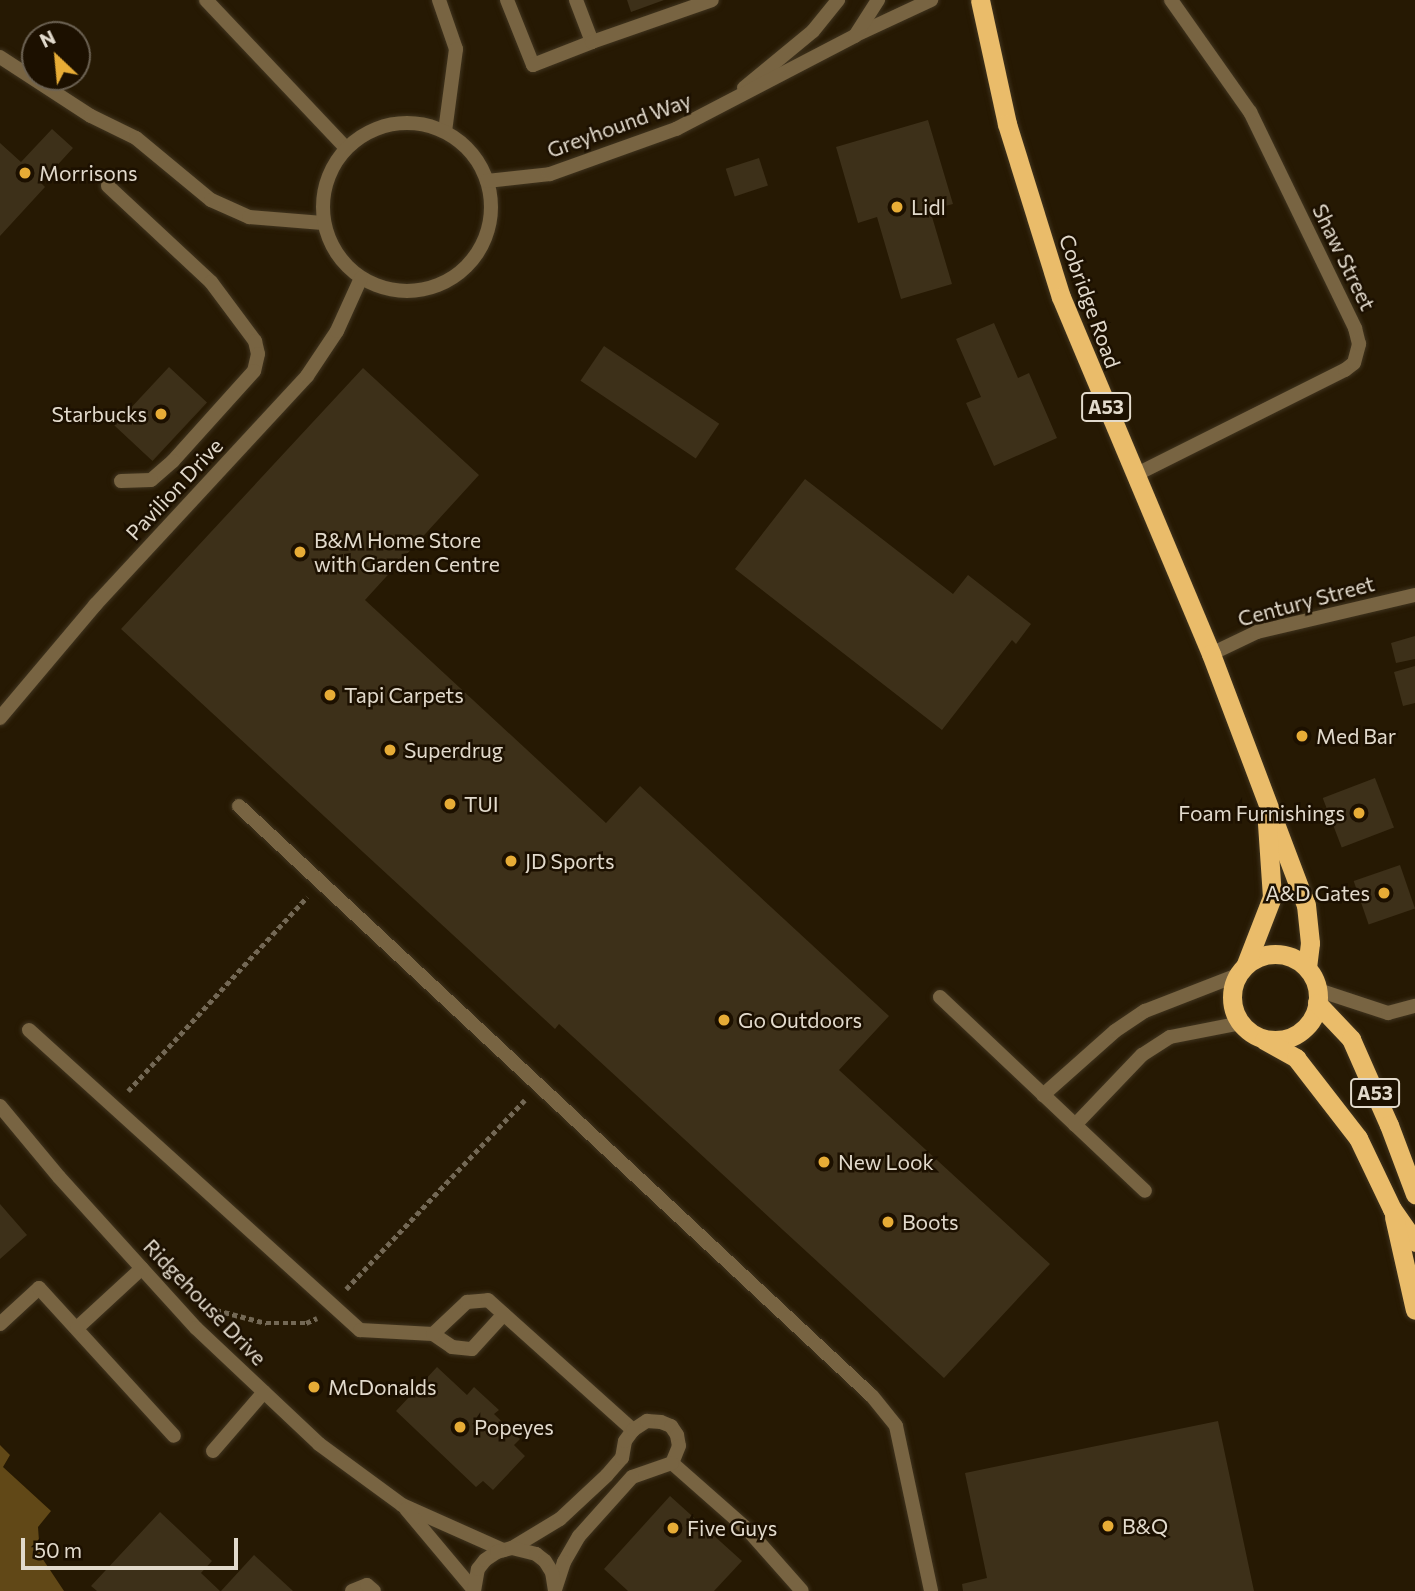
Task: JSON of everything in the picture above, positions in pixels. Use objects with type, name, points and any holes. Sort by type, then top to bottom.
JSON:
[{"type":"highway","name":"Cobridge Road","points":[[980,0],[1007,124],[1061,297],[1211,654],[1307,905],[1310,943],[1307,967]]},
{"type":"highway","name":"Cobridge Road","points":[[1242,970],[1272,897],[1266,802]]},
{"type":"highway","points":[[1279,953],[1294,957],[1307,967],[1318,996],[1316,1012],[1300,1032],[1281,1040],[1265,1039],[1246,1028],[1232,1000],[1242,970],[1264,955],[1279,953]]},
{"type":"highway","name":"A53","points":[[1318,996],[1351,1039],[1390,1125],[1415,1194]]},
{"type":"highway","name":"A53","points":[[1246,1028],[1296,1058],[1326,1095],[1359,1138],[1392,1209]]},
{"type":"highway","points":[[1392,1209],[1415,1242]]},
{"type":"highway","points":[[1392,1209],[1415,1310]]},
{"type":"street","points":[[206,0],[346,149]]},
{"type":"street","points":[[439,0],[456,49],[445,131]]},
{"type":"street","points":[[507,0],[533,65],[712,0]]},
{"type":"street","points":[[576,0],[592,42]]},
{"type":"street","points":[[722,107],[813,31],[838,0]]},
{"type":"street","points":[[855,36],[878,0]]},
{"type":"street","points":[[722,107],[855,36],[931,0]]},
{"type":"street","name":"Shaw Street","points":[[1135,475],[1345,370],[1354,363],[1359,344],[1355,328],[1250,113],[1171,0]]},
{"type":"street","points":[[0,57],[91,116],[136,138],[211,200],[249,217],[323,223]]},
{"type":"street","name":"Greyhound Way","points":[[487,181],[550,174],[676,129],[722,107]]},
{"type":"street","points":[[419,123],[445,131],[463,144],[478,161],[487,181],[492,207],[488,232],[476,255],[458,274],[436,286],[410,292],[384,289],[361,278],[343,264],[331,245],[323,223],[322,196],[330,170],[346,149],[367,132],[393,124],[419,123]]},
{"type":"street","points":[[108,186],[211,282],[255,341],[258,354],[254,372],[151,480],[121,481]]},
{"type":"street","name":"Pavilion Drive","points":[[0,718],[95,605],[307,376],[337,331],[361,278]]},
{"type":"street","name":"Century Street","points":[[1211,654],[1257,632],[1415,595]]},
{"type":"street","points":[[239,806],[872,1396],[896,1426],[931,1591]]},
{"type":"street","points":[[1043,1095],[1115,1031],[1145,1011],[1242,970]]},
{"type":"street","points":[[1318,996],[1388,1013],[1415,1006]]},
{"type":"street","points":[[940,997],[1146,1191]]},
{"type":"street","points":[[1075,1125],[1142,1055],[1170,1037],[1246,1028]]},
{"type":"street","points":[[29,1030],[360,1330],[433,1334],[452,1346],[472,1349],[504,1314]]},
{"type":"street","name":"Ridgehouse Drive","points":[[0,1106],[196,1328],[319,1444],[402,1505],[474,1590]]},
{"type":"street","points":[[77,1328],[142,1268]]},
{"type":"street","points":[[0,1324],[39,1288],[174,1436]]},
{"type":"street","points":[[433,1334],[467,1302],[488,1300],[634,1430]]},
{"type":"street","points":[[213,1451],[264,1392]]},
{"type":"street","points":[[474,1590],[478,1569],[485,1560],[560,1519],[622,1458],[625,1441],[634,1430],[647,1421],[671,1426],[677,1435],[679,1446],[672,1463],[632,1477],[579,1536],[564,1562],[555,1590]]},
{"type":"street","points":[[672,1463],[748,1530],[802,1591]]},
{"type":"street","name":"Ridgehouse Drive","points":[[402,1505],[508,1549],[536,1553],[552,1572],[555,1590]]},
{"type":"street","points":[[352,1591],[367,1585],[374,1591]]},
{"type":"path","points":[[114,1107],[321,882]]},
{"type":"path","points":[[216,1310],[266,1323],[287,1324],[318,1318],[539,1086]]},
{"type":"shaded area","points":[[0,1445],[10,1455],[3,1467],[51,1511],[38,1527],[40,1555],[64,1591],[0,1591]]},
{"type":"building","points":[[627,0],[664,0],[631,12]]},
{"type":"building","name":"Lidl","points":[[928,120],[953,204],[930,210],[952,284],[901,299],[877,217],[858,223],[836,147]]},
{"type":"building","name":"Morrisons","points":[[52,129],[73,148],[41,183],[45,187],[0,236],[0,143],[21,162]]},
{"type":"building","points":[[759,158],[768,186],[735,196],[726,169]]},
{"type":"building","points":[[994,323],[1018,378],[1029,373],[1057,438],[994,466],[966,403],[981,397],[956,339]]},
{"type":"building","points":[[604,346],[719,424],[696,459],[581,381]]},
{"type":"building","name":"Starbucks","points":[[169,367],[207,402],[152,461],[114,426]]},
{"type":"building","points":[[363,368],[479,475],[365,600],[606,823],[640,786],[889,1016],[839,1070],[1050,1264],[944,1378],[559,1024],[555,1029],[121,629]]},
{"type":"building","points":[[805,479],[953,594],[968,575],[1031,624],[1016,644],[1012,640],[942,730],[735,569]]},
{"type":"building","points":[[1415,636],[1415,659],[1396,663],[1391,643]]},
{"type":"building","points":[[1415,666],[1415,703],[1403,706],[1394,672]]},
{"type":"building","name":"Foam Furnishings","points":[[1375,778],[1394,827],[1342,848],[1323,798]]},
{"type":"building","name":"A&D Gates","points":[[1400,865],[1415,908],[1369,924],[1354,881]]},
{"type":"building","points":[[0,1204],[27,1235],[0,1259]]},
{"type":"building","name":"Popeyes","points":[[437,1367],[467,1395],[474,1387],[499,1410],[494,1414],[520,1439],[514,1445],[525,1456],[493,1490],[483,1481],[476,1487],[396,1411]]},
{"type":"building","name":"B&Q","points":[[1218,1421],[1254,1591],[963,1591],[962,1584],[987,1578],[965,1473]]},
{"type":"building","name":"Five Guys","points":[[670,1496],[742,1561],[714,1591],[628,1591],[604,1569]]},
{"type":"building","points":[[160,1512],[212,1561],[201,1573],[220,1591],[97,1591],[91,1586]]},
{"type":"building","points":[[254,1555],[293,1591],[221,1591]]},
{"type":"place","name":"Morrisons","points":[[25,173]]},
{"type":"place","name":"Lidl","points":[[897,207]]},
{"type":"place","name":"Starbucks","points":[[161,414]]},
{"type":"place","name":"B&M Home Store with Garden Centre","points":[[300,552]]},
{"type":"place","name":"Tapi Carpets","points":[[330,695]]},
{"type":"place","name":"Med Bar","points":[[1302,736]]},
{"type":"place","name":"Superdrug","points":[[390,750]]},
{"type":"place","name":"TUI","points":[[450,804]]},
{"type":"place","name":"Foam Furnishings","points":[[1359,813]]},
{"type":"place","name":"JD Sports","points":[[511,861]]},
{"type":"place","name":"A&D Gates","points":[[1384,893]]},
{"type":"place","name":"Go Outdoors","points":[[724,1020]]},
{"type":"place","name":"New Look","points":[[824,1162]]},
{"type":"place","name":"Boots","points":[[888,1222]]},
{"type":"place","name":"McDonalds","points":[[314,1387]]},
{"type":"place","name":"Popeyes","points":[[460,1427]]},
{"type":"place","name":"B&Q","points":[[1108,1526]]},
{"type":"place","name":"Five Guys","points":[[673,1528]]}]
